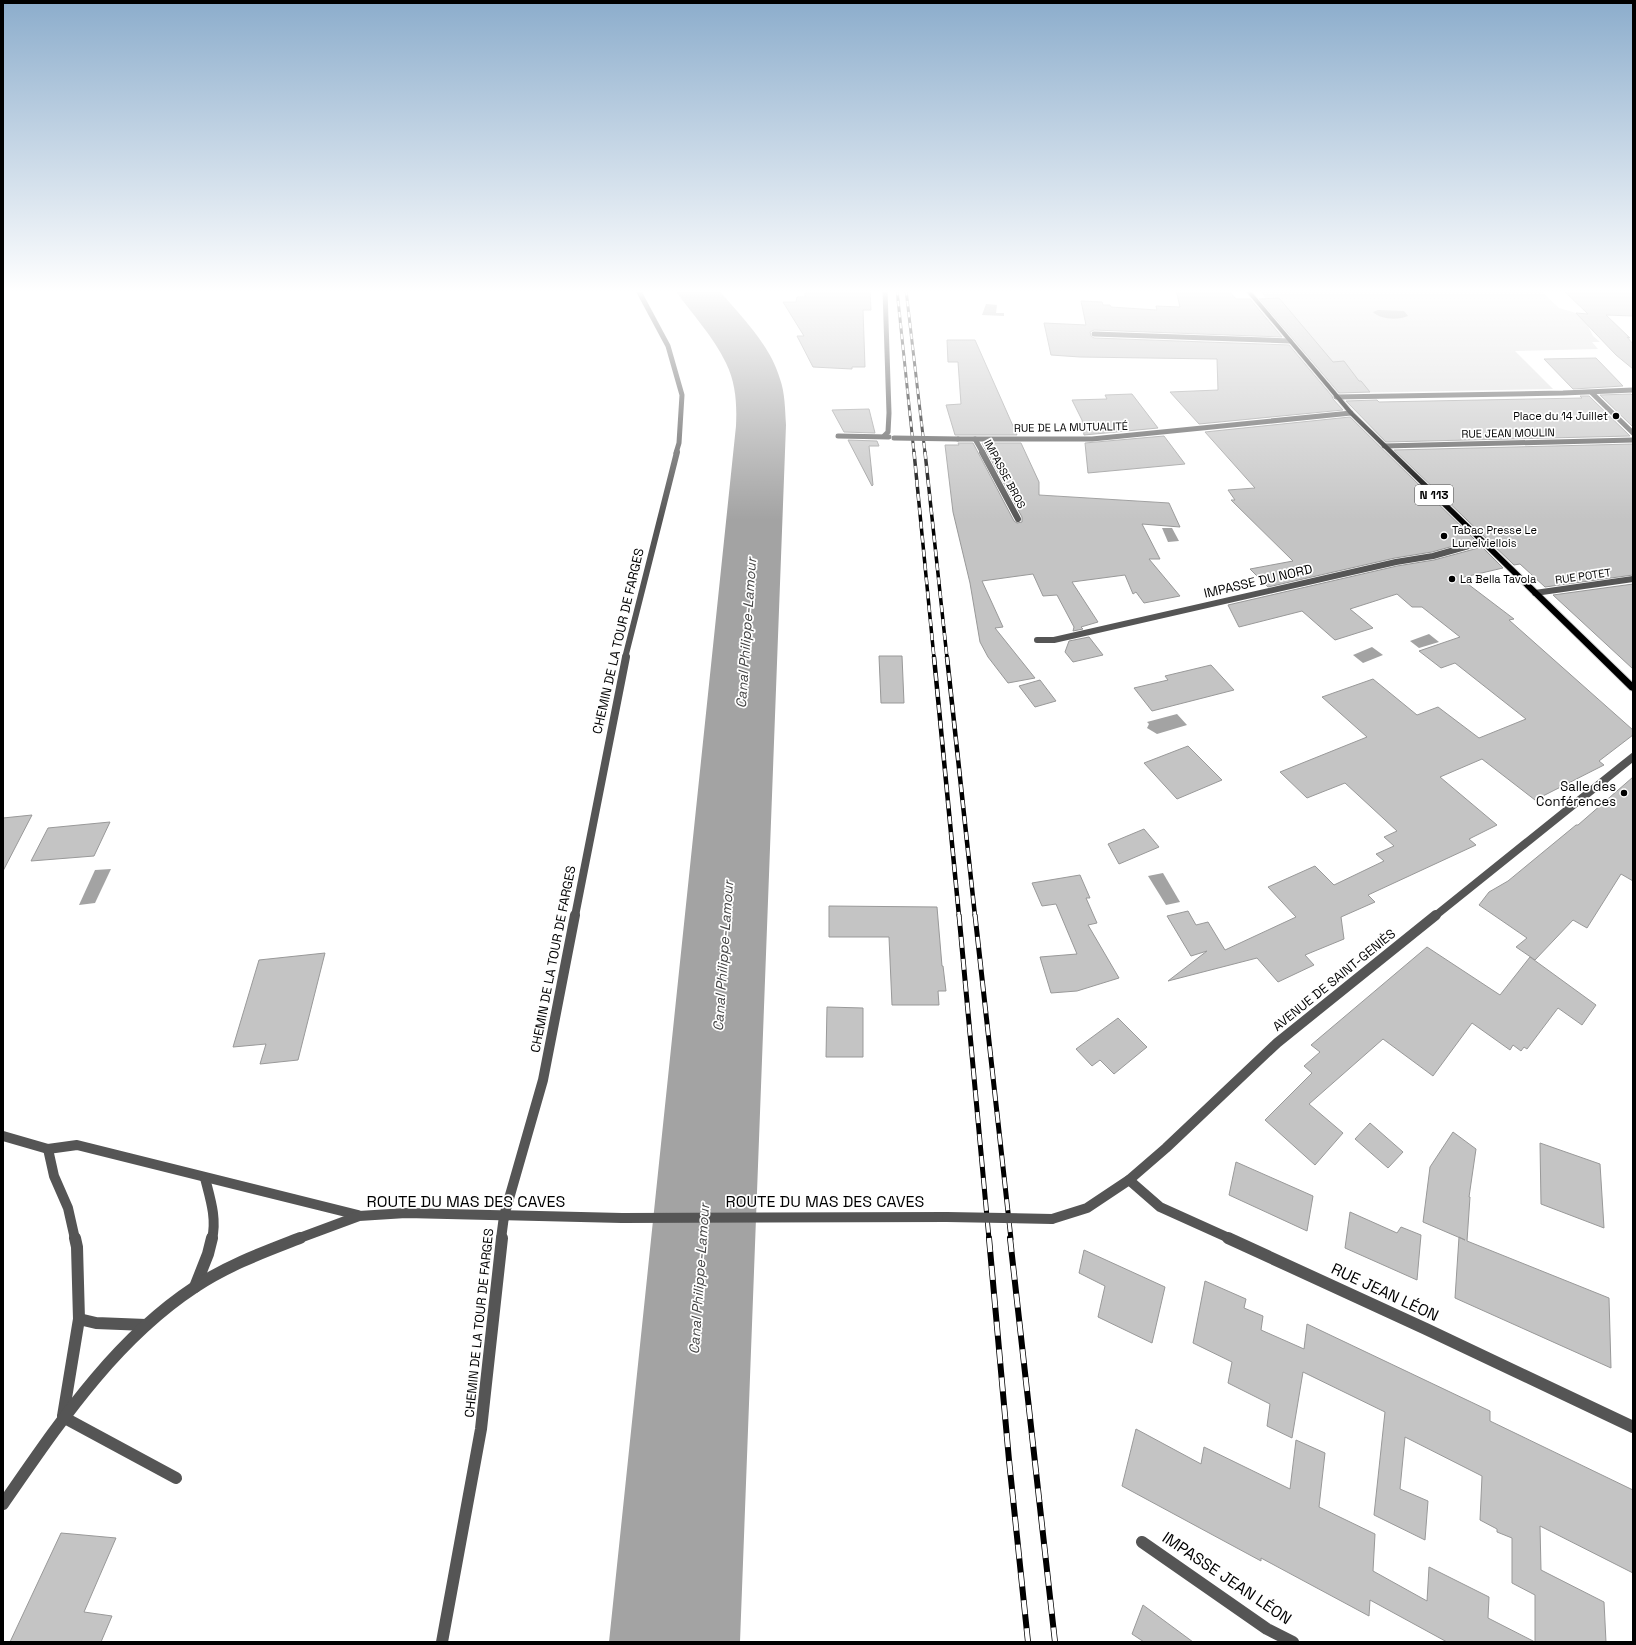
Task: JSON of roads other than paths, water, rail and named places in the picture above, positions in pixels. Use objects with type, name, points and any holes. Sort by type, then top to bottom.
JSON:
[{"type":"main road","name":"N 113","points":[[1311,367],[1336,397],[1384,446],[1633,688]]},
{"type":"street","name":"CHEMIN DE LA TOUR DE FARGES","points":[[442,1642],[480,1429],[504,1216],[543,1080],[623,668],[679,443],[682,395],[674,367]]},
{"type":"street","points":[[884,436],[888,432],[889,413],[887,367]]},
{"type":"street","points":[[1336,397],[1592,393],[1633,390]]},
{"type":"street","points":[[1592,393],[1632,430]]},
{"type":"street","name":"RUE DE LA MUTUALITÉ","points":[[838,436],[958,439],[1092,439],[1351,413]]},
{"type":"street","name":"IMPASSE BROS","points":[[975,439],[1018,519]]},
{"type":"street","name":"RUE JEAN MOULIN","points":[[1384,446],[1633,440]]},
{"type":"street","name":"IMPASSE DU NORD","points":[[1037,640],[1054,640],[1396,562],[1433,556],[1483,542]]},
{"type":"street","name":"RUE POTET","points":[[1535,593],[1633,579]]},
{"type":"street","name":"AVENUE DE SAINT-GENIÈS","points":[[1052,1218],[1087,1208],[1128,1180],[1166,1148],[1277,1043],[1633,757]]},
{"type":"street","points":[[3,1136],[48,1149],[77,1145],[359,1216]]},
{"type":"street","points":[[48,1149],[54,1176],[68,1208],[77,1247],[79,1319],[62,1417],[176,1478]]},
{"type":"street","points":[[195,1287],[208,1254],[213,1234],[214,1218],[205,1178]]},
{"type":"street","name":"RUE JEAN LÉON","points":[[1128,1180],[1160,1207],[1426,1329],[1633,1427]]},
{"type":"street","name":"ROUTE DU MAS DES CAVES","points":[[3,1504],[62,1417],[99,1374],[146,1325],[195,1287],[248,1258],[359,1216],[406,1213],[622,1218],[852,1218],[906,1216],[947,1218],[1052,1218]]},
{"type":"street","points":[[79,1319],[96,1323],[146,1325]]},
{"type":"street","name":"IMPASSE JEAN LÉON","points":[[1142,1542],[1268,1629],[1293,1642]]},
{"type":"water","name":"Canal Philippe-Lamour","points":[[727,367],[775,367],[783,390],[786,425],[740,1642],[609,1642],[736,426],[734,386]]},
{"type":"water","points":[[1162,528],[1172,528],[1179,541],[1168,542]]},
{"type":"water","points":[[1429,634],[1439,642],[1419,648],[1410,641]]},
{"type":"water","points":[[1372,647],[1383,655],[1363,663],[1353,655]]},
{"type":"water","points":[[1177,714],[1187,725],[1157,734],[1147,728],[1149,724],[1147,722]]},
{"type":"water","points":[[111,869],[95,903],[79,905],[95,870]]},
{"type":"water","points":[[1163,873],[1180,902],[1166,905],[1148,876]]},
{"type":"railway","points":[[905,367],[914,453]]},
{"type":"railway","points":[[915,367],[925,453]]},
{"type":"railway","points":[[914,452],[934,658]]},
{"type":"railway","points":[[925,452],[947,658]]},
{"type":"railway","points":[[934,657],[959,916]]},
{"type":"railway","points":[[947,657],[975,916]]},
{"type":"railway","points":[[959,915],[989,1239]]},
{"type":"railway","points":[[975,915],[1011,1239]]},
{"type":"railway","points":[[989,1238],[1009,1460],[1028,1642]]},
{"type":"railway","points":[[1010,1238],[1055,1642]]},
{"type":"place","name":"Place du 14 Juillet","points":[[1616,416]]},
{"type":"place","name":"Tabac Presse Le Lunelviellois","points":[[1444,536]]},
{"type":"place","name":"La Bella Tavola","points":[[1452,579]]},
{"type":"place","name":"Salle des Conférences","points":[[1624,793]]}]
